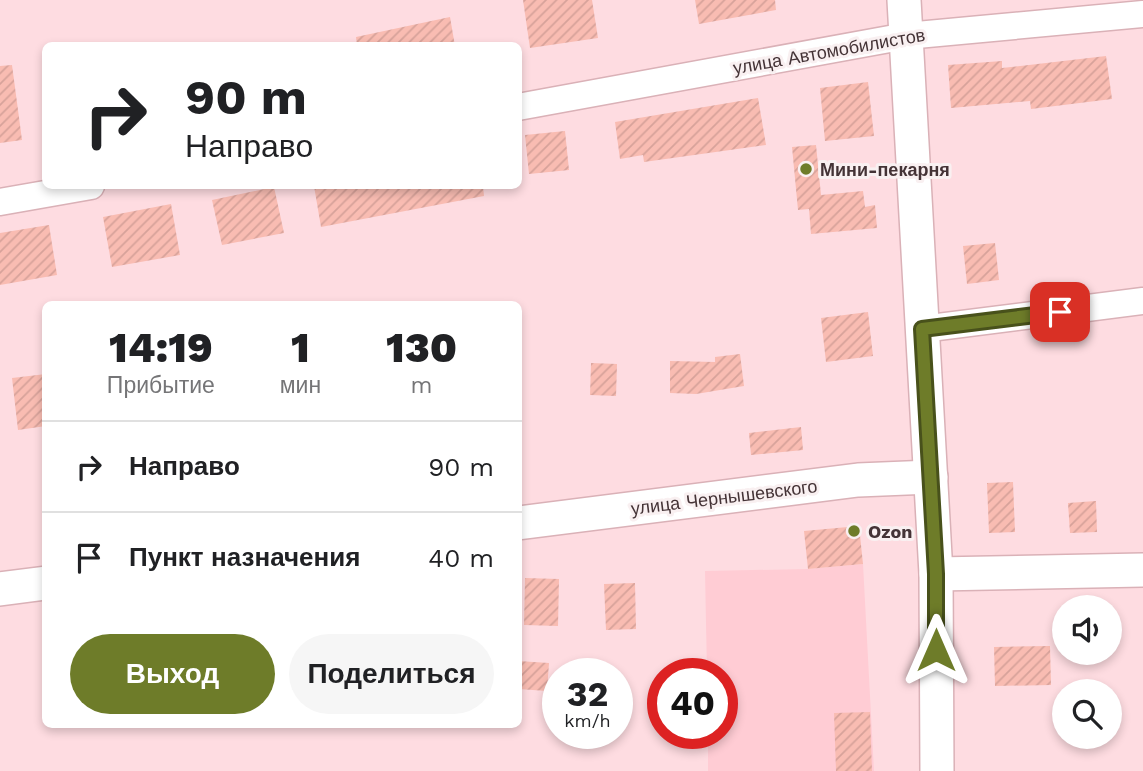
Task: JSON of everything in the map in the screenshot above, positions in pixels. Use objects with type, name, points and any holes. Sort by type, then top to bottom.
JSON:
[{"type":"street","points":[[904,0],[936,574],[937,771]]},
{"type":"street","name":"улица Автомобилистов","points":[[522,106],[906,36],[1143,14]]},
{"type":"street","points":[[0,202],[74,189]]},
{"type":"street","points":[[922,329],[1143,302]]},
{"type":"street","name":"улица Чернышевского","points":[[522,522],[858,480],[931,477]]},
{"type":"street","points":[[936,574],[1143,569]]},
{"type":"street","points":[[0,589],[42,584]]},
{"type":"shaded area","points":[[863,564],[874,771],[708,771],[708,749],[738,749],[738,658],[707,658],[705,571],[808,569]]},
{"type":"building","points":[[523,0],[592,0],[598,38],[530,48]]},
{"type":"building","points":[[695,0],[775,0],[776,10],[699,24]]},
{"type":"building","points":[[450,17],[454,42],[357,42],[356,37]]},
{"type":"building","points":[[1106,56],[1112,99],[1031,109],[1030,101],[951,108],[948,65],[1002,61],[1002,68]]},
{"type":"building","points":[[12,65],[22,140],[0,143],[0,66]]},
{"type":"building","points":[[868,82],[874,136],[825,141],[820,88]]},
{"type":"building","points":[[758,98],[766,145],[644,162],[643,155],[620,159],[615,122]]},
{"type":"building","points":[[565,131],[569,170],[529,174],[525,135]]},
{"type":"building","name":"Мини-пекарня","points":[[816,145],[821,195],[863,191],[865,207],[875,205],[877,228],[811,234],[809,209],[798,210],[792,147]]},
{"type":"building","points":[[274,189],[284,233],[222,245],[212,200]]},
{"type":"building","points":[[315,189],[483,189],[484,196],[321,227]]},
{"type":"building","points":[[171,204],[180,255],[112,267],[103,217]]},
{"type":"building","points":[[49,225],[57,275],[0,285],[0,233]]},
{"type":"building","points":[[995,243],[999,280],[967,284],[963,246]]},
{"type":"building","points":[[868,312],[873,356],[826,362],[821,318]]},
{"type":"building","points":[[740,354],[744,386],[696,394],[670,393],[670,361],[715,362],[715,357]]},
{"type":"building","points":[[591,363],[617,364],[616,396],[590,395]]},
{"type":"building","points":[[42,374],[42,427],[18,430],[12,378]]},
{"type":"building","points":[[801,427],[803,450],[751,455],[749,433]]},
{"type":"building","points":[[1013,482],[1015,532],[989,533],[987,483]]},
{"type":"building","points":[[1096,501],[1097,532],[1070,533],[1068,503]]},
{"type":"building","points":[[859,526],[863,564],[808,569],[804,531]]},
{"type":"building","points":[[525,578],[559,579],[558,626],[524,625]]},
{"type":"building","points":[[635,583],[636,629],[606,630],[604,584]]},
{"type":"building","points":[[1050,646],[1051,685],[995,686],[994,647]]},
{"type":"building","points":[[522,661],[542,663],[542,691],[522,689]]},
{"type":"building","points":[[870,712],[872,771],[836,771],[834,713]]},
{"type":"place","name":"Мини-пекарня","points":[[806,169]]},
{"type":"place","name":"Ozon","points":[[854,531]]},
{"type":"route","points":[[936,650],[936,574],[922,329],[1060,312]]}]
